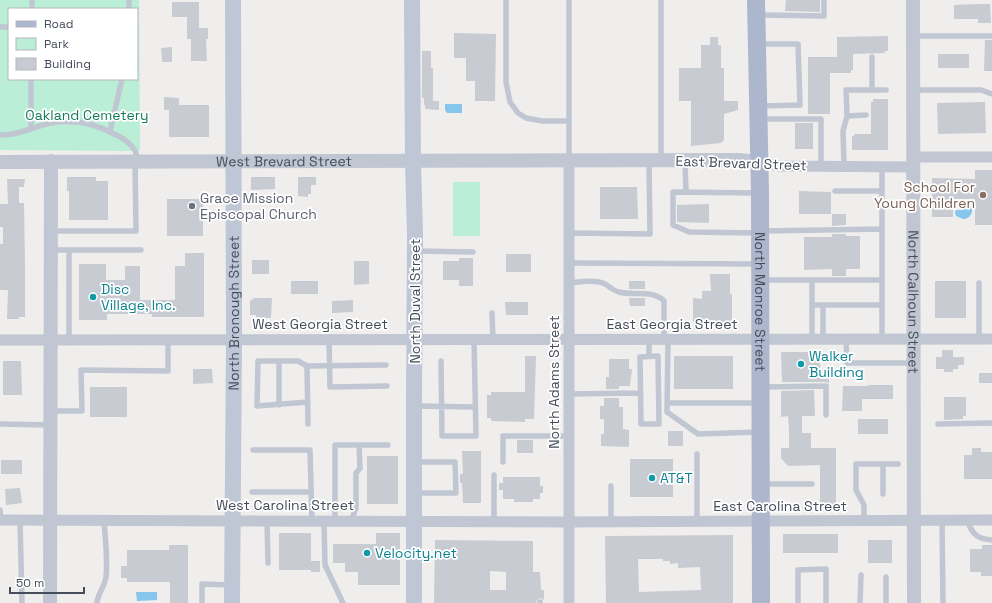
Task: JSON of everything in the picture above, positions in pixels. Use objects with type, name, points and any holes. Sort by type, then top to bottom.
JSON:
[{"type":"main road","name":"North Bronough Street","points":[[232,603],[234,340],[233,0]]},
{"type":"main road","name":"North Duval Street","points":[[412,0],[412,162],[415,251],[414,603]]},
{"type":"main road","name":"North Monroe Street","points":[[757,7],[760,193],[761,603]]},
{"type":"street","name":"North Calhoun Street","points":[[913,0],[914,603]]},
{"type":"street","name":"East Brevard Street","points":[[569,161],[738,160],[779,166],[882,166],[914,162],[992,157]]},
{"type":"street","points":[[50,603],[51,161]]},
{"type":"street","name":"West Brevard Street","points":[[0,162],[569,161]]},
{"type":"street","name":"North Adams Street","points":[[569,161],[569,603]]},
{"type":"street","name":"West Georgia Street","points":[[0,340],[568,339]]},
{"type":"street","name":"East Georgia Street","points":[[568,339],[992,339]]},
{"type":"street","name":"West Carolina Street","points":[[0,517],[20,520],[569,522]]},
{"type":"street","name":"East Carolina Street","points":[[569,522],[992,520]]},
{"type":"lane","points":[[506,0],[506,82],[510,102],[518,113],[526,118],[542,121],[569,121]]},
{"type":"lane","points":[[569,0],[569,161]]},
{"type":"lane","points":[[569,233],[650,234],[655,161],[661,0]]},
{"type":"lane","points":[[757,7],[824,16],[824,0]]},
{"type":"lane","points":[[913,36],[992,36]]},
{"type":"lane","points":[[757,44],[798,44],[799,50],[800,105],[759,112]]},
{"type":"lane","points":[[872,58],[872,90]]},
{"type":"lane","points":[[31,80],[31,129]]},
{"type":"lane","points":[[110,131],[122,80]]},
{"type":"lane","points":[[844,166],[843,131],[847,116],[846,90],[886,90]]},
{"type":"lane","points":[[914,90],[981,90],[992,94]]},
{"type":"lane","points":[[759,112],[821,119],[821,165]]},
{"type":"lane","points":[[847,116],[866,115]]},
{"type":"lane","points":[[0,135],[14,134],[50,123],[89,123],[123,138],[134,149],[137,161],[136,231],[51,231]]},
{"type":"lane","points":[[685,160],[686,192]]},
{"type":"lane","points":[[882,166],[882,339]]},
{"type":"lane","points":[[835,191],[882,191]]},
{"type":"lane","points":[[760,193],[673,192],[674,225],[689,232],[882,229]]},
{"type":"lane","points":[[51,250],[141,250]]},
{"type":"lane","points":[[69,250],[69,340]]},
{"type":"lane","points":[[415,251],[473,252]]},
{"type":"lane","points":[[569,263],[760,272],[812,280],[882,280]]},
{"type":"lane","points":[[812,280],[812,339]]},
{"type":"lane","points":[[568,283],[598,282],[604,283],[618,292],[651,294],[660,297],[664,301],[667,412],[698,434],[760,432]]},
{"type":"lane","points":[[979,283],[979,339]]},
{"type":"lane","points":[[812,305],[882,304]]},
{"type":"lane","points":[[823,339],[824,305]]},
{"type":"lane","points":[[492,313],[493,339]]},
{"type":"lane","points":[[441,361],[442,436],[476,436],[474,339]]},
{"type":"lane","points":[[649,339],[649,356]]},
{"type":"lane","points":[[846,339],[847,363],[914,363]]},
{"type":"lane","points":[[51,411],[82,411],[81,370],[168,371],[168,340]]},
{"type":"lane","points":[[329,340],[330,387],[386,386]]},
{"type":"lane","points":[[658,356],[659,424],[641,424],[641,393],[640,357],[658,356]]},
{"type":"lane","points":[[308,402],[257,406],[258,361],[298,361],[307,366],[386,365]]},
{"type":"lane","points":[[279,361],[279,405]]},
{"type":"lane","points":[[307,366],[308,424]]},
{"type":"lane","points":[[667,403],[760,395],[826,386],[826,415]]},
{"type":"lane","points":[[568,394],[641,393]]},
{"type":"lane","points":[[414,406],[475,407]]},
{"type":"lane","points":[[938,424],[992,423]]},
{"type":"lane","points":[[0,424],[50,425]]},
{"type":"lane","points":[[503,462],[503,436],[569,436]]},
{"type":"lane","points":[[343,603],[325,565],[330,521],[335,445],[388,445]]},
{"type":"lane","points":[[351,521],[356,508],[356,473],[360,468],[359,445]]},
{"type":"lane","points":[[252,450],[310,450],[312,521]]},
{"type":"lane","points":[[697,454],[697,522]]},
{"type":"lane","points":[[414,462],[455,462],[456,493],[414,493]]},
{"type":"lane","points":[[864,521],[864,505],[856,490],[856,464],[898,464]]},
{"type":"lane","points":[[883,464],[883,494]]},
{"type":"lane","points":[[494,475],[494,522]]},
{"type":"lane","points":[[761,484],[812,484]]},
{"type":"lane","points":[[611,486],[611,522]]},
{"type":"lane","points":[[252,492],[311,492]]},
{"type":"lane","points":[[20,520],[22,603]]},
{"type":"lane","points":[[97,603],[106,577],[104,520]]},
{"type":"lane","points":[[942,520],[943,603]]},
{"type":"lane","points":[[967,520],[972,532],[986,540],[992,540]]},
{"type":"lane","points":[[267,521],[268,563]]},
{"type":"lane","points":[[798,603],[798,570],[826,569],[826,603]]},
{"type":"lane","points":[[860,603],[861,575]]},
{"type":"lane","points":[[886,577],[886,603]]},
{"type":"lane","points":[[202,603],[202,584],[232,585]]},
{"type":"green space","name":"Oakland Cemetery","points":[[0,0],[139,0],[140,151],[0,150]]},
{"type":"green space","points":[[453,182],[480,182],[480,236],[453,236]]},
{"type":"water","points":[[445,104],[462,104],[462,113],[447,113],[445,110]]},
{"type":"water","points":[[967,205],[972,208],[970,216],[963,219],[956,216],[956,210],[962,210],[964,206]]},
{"type":"water","points":[[136,592],[157,592],[157,600],[137,601]]},
{"type":"building","points":[[786,0],[820,0],[820,12],[785,11]]},
{"type":"building","points":[[172,2],[199,2],[199,28],[208,28],[208,39],[206,39],[207,61],[191,61],[191,39],[187,39],[187,17],[172,17]]},
{"type":"building","points":[[990,4],[991,23],[978,23],[978,19],[954,19],[954,5]]},
{"type":"building","points":[[454,33],[496,34],[495,101],[475,101],[475,81],[466,81],[466,58],[454,58]]},
{"type":"building","points":[[888,36],[888,51],[885,51],[885,53],[853,54],[853,70],[851,70],[851,73],[830,73],[830,114],[808,114],[808,57],[837,57],[837,37]]},
{"type":"building","points":[[710,37],[718,37],[718,45],[721,45],[721,68],[724,68],[724,101],[738,101],[738,110],[724,114],[724,140],[721,143],[691,146],[691,101],[679,101],[679,68],[701,68],[701,45],[710,45]]},
{"type":"building","points":[[985,40],[992,40],[992,71],[984,71]]},
{"type":"building","points":[[172,47],[172,62],[162,62],[161,48]]},
{"type":"building","points":[[422,51],[431,51],[431,68],[433,68],[433,101],[439,101],[439,110],[425,109],[424,98],[422,98]]},
{"type":"building","points":[[938,54],[969,54],[969,68],[938,68]]},
{"type":"building","points":[[164,97],[179,98],[179,105],[209,105],[209,137],[169,137],[169,110],[164,110]]},
{"type":"building","points":[[873,99],[888,99],[888,150],[852,150],[852,136],[854,136],[854,134],[871,134],[871,102],[873,102]]},
{"type":"building","points":[[985,102],[986,133],[938,134],[937,103]]},
{"type":"building","points":[[795,123],[813,123],[813,149],[795,149]]},
{"type":"building","points":[[975,170],[992,170],[992,225],[975,225],[975,199],[953,199],[953,217],[932,217],[932,178],[975,179]]},
{"type":"building","points":[[67,177],[96,177],[96,181],[108,181],[108,220],[69,220],[69,191],[67,191]]},
{"type":"building","points":[[251,177],[275,177],[275,189],[251,190]]},
{"type":"building","points":[[298,177],[316,177],[316,185],[311,185],[311,194],[308,194],[308,197],[298,196]]},
{"type":"building","points":[[7,179],[25,179],[24,187],[19,187],[19,203],[24,203],[25,317],[19,317],[19,319],[7,319],[8,290],[0,290],[0,244],[3,244],[3,227],[0,227],[0,204],[8,204]]},
{"type":"building","points":[[600,187],[637,187],[638,219],[600,219]]},
{"type":"building","points":[[799,191],[831,192],[831,214],[799,214]]},
{"type":"building","points":[[167,199],[203,199],[203,236],[167,236]]},
{"type":"building","points":[[709,204],[709,223],[677,222],[677,205]]},
{"type":"building","points":[[832,214],[846,214],[846,225],[832,226]]},
{"type":"building","points":[[832,234],[860,236],[860,269],[846,269],[846,276],[832,276],[832,269],[804,270],[804,237],[832,237]]},
{"type":"building","points":[[185,253],[204,253],[204,317],[152,317],[152,314],[107,314],[107,320],[79,320],[79,264],[106,264],[106,280],[125,280],[125,266],[140,266],[140,300],[175,300],[175,266],[185,266]]},
{"type":"building","points":[[506,254],[531,254],[531,272],[506,272]]},
{"type":"building","points":[[459,258],[473,258],[473,286],[459,286],[459,280],[443,280],[443,261],[459,261]]},
{"type":"building","points":[[252,260],[269,260],[269,274],[252,274]]},
{"type":"building","points":[[354,261],[369,261],[369,284],[354,285]]},
{"type":"building","points":[[710,274],[730,274],[732,323],[693,322],[693,298],[702,299],[702,291],[711,291]]},
{"type":"building","points":[[291,281],[318,281],[318,294],[291,294]]},
{"type":"building","points":[[629,281],[645,281],[645,289],[629,289]]},
{"type":"building","points":[[935,281],[966,281],[966,318],[935,318]]},
{"type":"building","points":[[253,298],[272,298],[271,318],[256,318],[256,315],[250,315],[250,300],[253,300]]},
{"type":"building","points":[[629,298],[645,298],[645,306],[630,306]]},
{"type":"building","points":[[353,300],[353,312],[332,313],[332,301]]},
{"type":"building","points":[[505,302],[528,302],[528,315],[506,315]]},
{"type":"building","points":[[942,350],[953,350],[953,357],[964,357],[964,365],[958,365],[958,369],[953,369],[953,372],[944,372],[944,369],[936,369],[936,357],[942,357]]},
{"type":"building","name":"Walker Building","points":[[781,352],[820,352],[820,376],[829,375],[829,383],[782,382]]},
{"type":"building","points":[[525,356],[536,356],[534,419],[525,419],[525,422],[491,421],[491,418],[487,418],[487,395],[491,395],[491,392],[525,392]]},
{"type":"building","points":[[674,356],[733,356],[733,389],[674,389]]},
{"type":"building","points":[[609,359],[629,359],[629,369],[632,369],[630,386],[619,386],[619,389],[606,389],[606,377],[609,377]]},
{"type":"building","points":[[3,361],[21,361],[22,395],[3,395]]},
{"type":"building","points":[[193,369],[212,369],[213,383],[193,384]]},
{"type":"building","points":[[979,373],[992,373],[992,383],[979,383]]},
{"type":"building","points":[[893,385],[893,399],[862,399],[862,411],[842,411],[843,386]]},
{"type":"building","points":[[90,387],[127,387],[127,417],[90,417]]},
{"type":"building","points":[[814,390],[815,416],[802,416],[802,433],[811,433],[811,448],[836,448],[836,506],[820,506],[820,465],[789,466],[781,458],[781,448],[789,448],[789,428],[788,416],[781,417],[781,391]]},
{"type":"building","points":[[944,397],[966,397],[966,416],[963,416],[963,419],[944,420]]},
{"type":"building","points":[[604,398],[619,398],[619,407],[623,407],[623,429],[629,430],[629,447],[601,446],[601,434],[604,434],[604,419],[600,419],[600,406],[604,406]]},
{"type":"building","points":[[858,419],[888,419],[888,434],[858,434]]},
{"type":"building","points":[[668,431],[683,431],[683,446],[668,446]]},
{"type":"building","points":[[517,440],[533,440],[533,453],[517,453]]},
{"type":"building","points":[[972,448],[981,448],[981,452],[992,452],[992,479],[964,479],[964,455],[972,455]]},
{"type":"building","points":[[462,451],[481,451],[481,503],[463,503],[462,483],[460,483],[460,474],[463,474]]},
{"type":"building","points":[[367,456],[398,456],[398,504],[367,504]]},
{"type":"building","name":"AT&T","points":[[630,459],[673,459],[673,497],[630,497]]},
{"type":"building","points":[[1,460],[22,460],[22,474],[1,474]]},
{"type":"building","points":[[503,477],[540,477],[540,486],[543,486],[543,493],[540,493],[540,499],[533,499],[533,502],[514,502],[514,499],[503,499],[503,490],[499,490],[499,483],[503,483]]},
{"type":"building","points":[[20,488],[22,503],[6,505],[5,489]]},
{"type":"building","points":[[279,533],[311,533],[311,561],[320,561],[320,572],[311,572],[311,570],[279,570]]},
{"type":"building","name":"Velocity.net","points":[[376,533],[400,533],[400,585],[358,585],[358,572],[345,572],[345,563],[333,563],[333,544],[376,544]]},
{"type":"building","points":[[783,534],[838,534],[838,553],[783,553]]},
{"type":"building","points":[[733,535],[733,603],[606,603],[605,536]],"holes":[[[638,559],[663,559],[663,561],[670,561],[670,564],[678,563],[678,568],[700,567],[701,590],[639,592]]]},
{"type":"building","points":[[435,540],[533,541],[533,572],[540,572],[541,590],[544,590],[544,600],[540,598],[536,603],[434,603]],"holes":[[[490,571],[506,572],[506,590],[490,590]]]},
{"type":"building","points":[[868,540],[892,540],[892,563],[868,563]]},
{"type":"building","points":[[169,545],[188,545],[188,603],[170,603],[170,582],[127,582],[127,578],[121,578],[121,566],[127,566],[127,550],[169,550]]},
{"type":"building","points":[[982,545],[992,545],[992,576],[981,576],[981,572],[970,572],[970,549],[982,549]]},
{"type":"place","name":"School For Young Children","points":[[983,195]]},
{"type":"place","name":"Grace Mission Episcopal Church","points":[[192,206]]},
{"type":"place","name":"Disc Village, Inc.","points":[[93,297]]},
{"type":"place","name":"Walker Building","points":[[801,364]]},
{"type":"place","name":"AT&T","points":[[652,478]]},
{"type":"place","name":"Velocity.net","points":[[367,553]]}]
